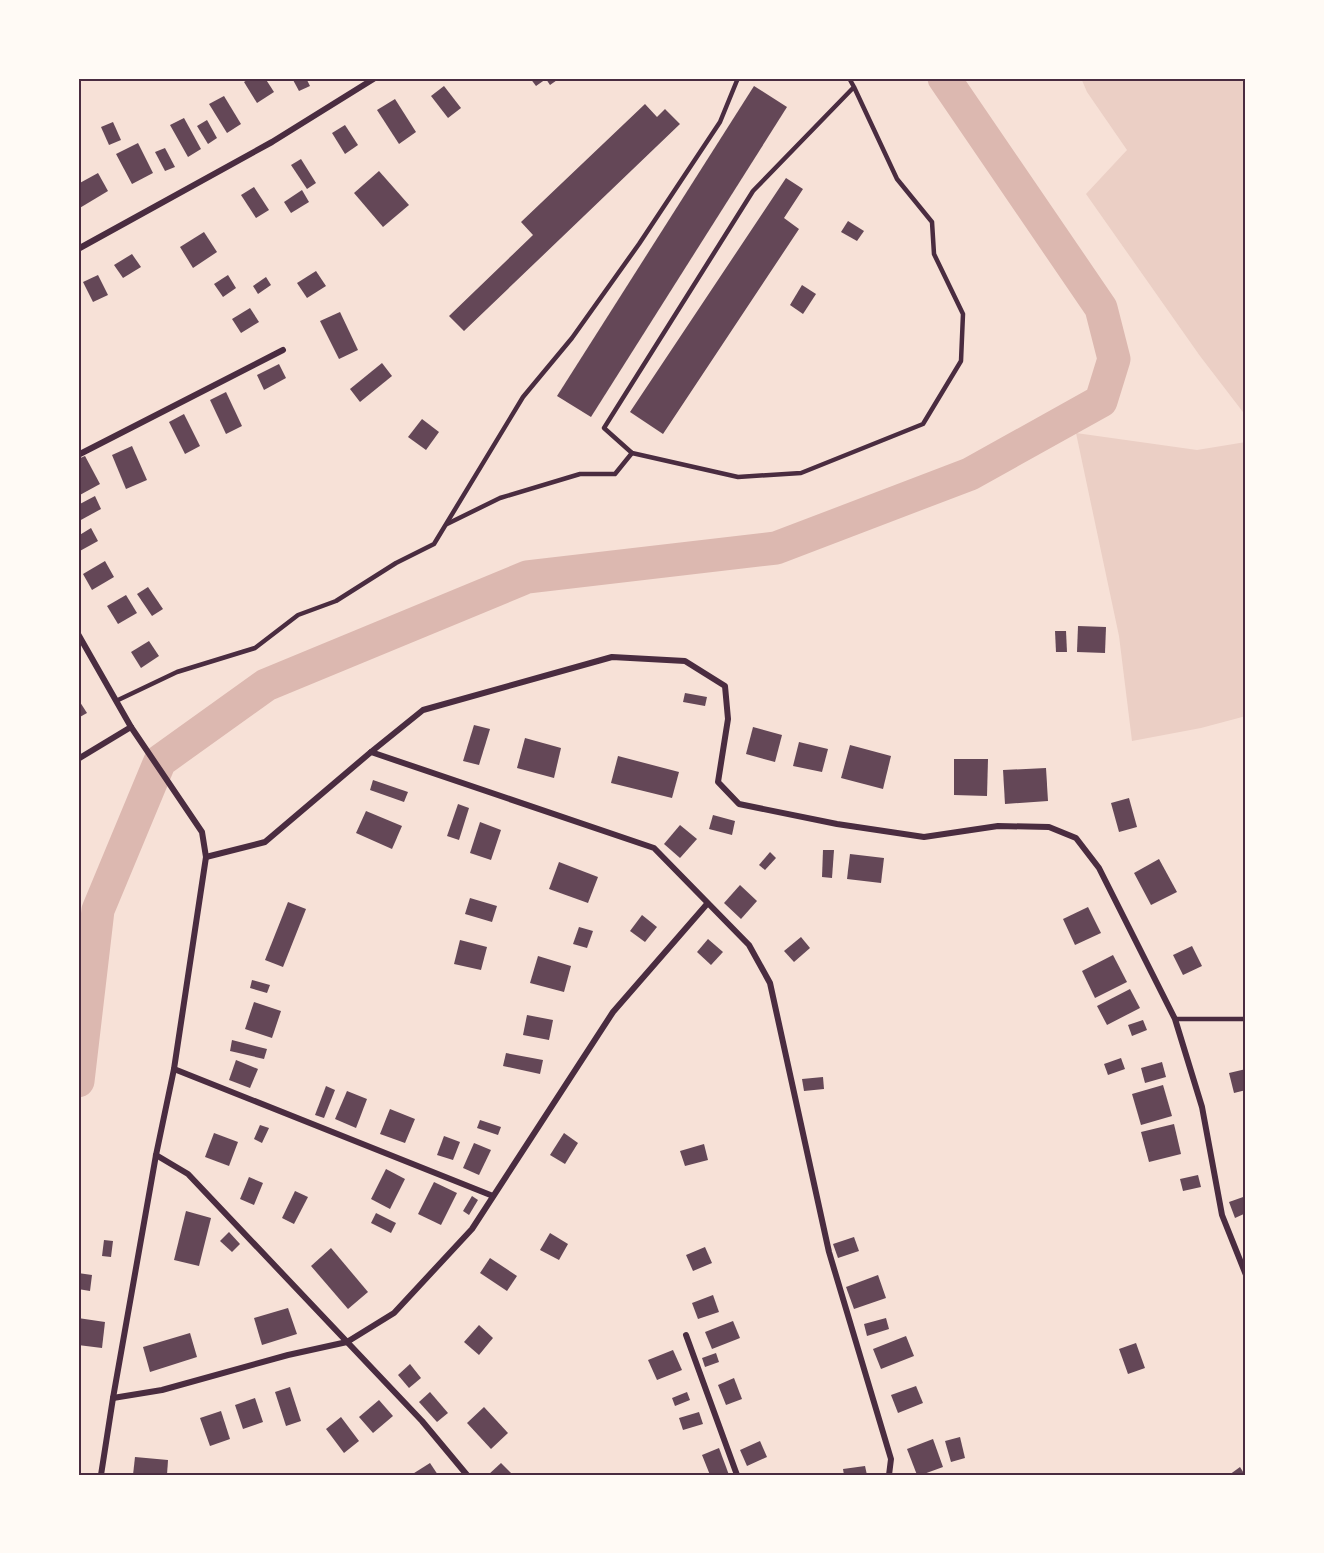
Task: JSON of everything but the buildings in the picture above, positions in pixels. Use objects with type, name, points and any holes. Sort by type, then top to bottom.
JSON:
[{"type":"street","points":[[78,249],[273,142],[375,78]]},
{"type":"street","points":[[78,455],[283,350]]},
{"type":"street","points":[[78,634],[131,727],[202,832],[206,857],[174,1068],[156,1155],[101,1475]]},
{"type":"street","points":[[206,857],[265,842],[423,710],[612,657],[685,661],[725,686],[728,719],[718,783],[739,804],[837,824],[924,837],[998,826],[1049,827],[1076,838],[1099,868],[1175,1019],[1202,1107],[1222,1215],[1246,1275]]},
{"type":"street","points":[[78,759],[131,727]]},
{"type":"street","points":[[371,752],[654,848],[749,945],[770,983],[829,1252],[891,1459],[889,1475]]},
{"type":"street","points":[[113,1398],[162,1390],[288,1355],[347,1342],[394,1313],[472,1228],[613,1012],[707,903]]},
{"type":"street","points":[[174,1068],[493,1196]]},
{"type":"street","points":[[156,1155],[188,1174],[422,1421],[467,1475]]},
{"type":"street","points":[[686,1335],[737,1475]]},
{"type":"lane","points":[[116,701],[177,672],[255,648],[298,615],[336,601],[396,563],[434,544],[523,397],[572,338],[639,244],[720,122],[738,78]]},
{"type":"lane","points":[[849,78],[854,87],[897,179],[932,222],[934,254],[963,314],[961,361],[923,424],[801,473],[738,477],[632,453],[604,428],[753,191],[854,87]]},
{"type":"lane","points":[[445,524],[500,498],[580,474],[615,474],[632,453]]},
{"type":"lane","points":[[1175,1019],[1246,1019]]},
{"type":"shaded area","points":[[1081,78],[1246,78],[1246,416],[1200,356],[1086,194],[1127,150],[1087,92]]},
{"type":"shaded area","points":[[1076,433],[1197,450],[1246,442],[1246,716],[1201,728],[1132,741],[1119,636]]},
{"type":"waterway","points":[[78,1081],[98,910],[160,761],[266,685],[527,577],[776,548],[970,474],[1101,401],[1114,359],[1101,308],[944,78]]}]
